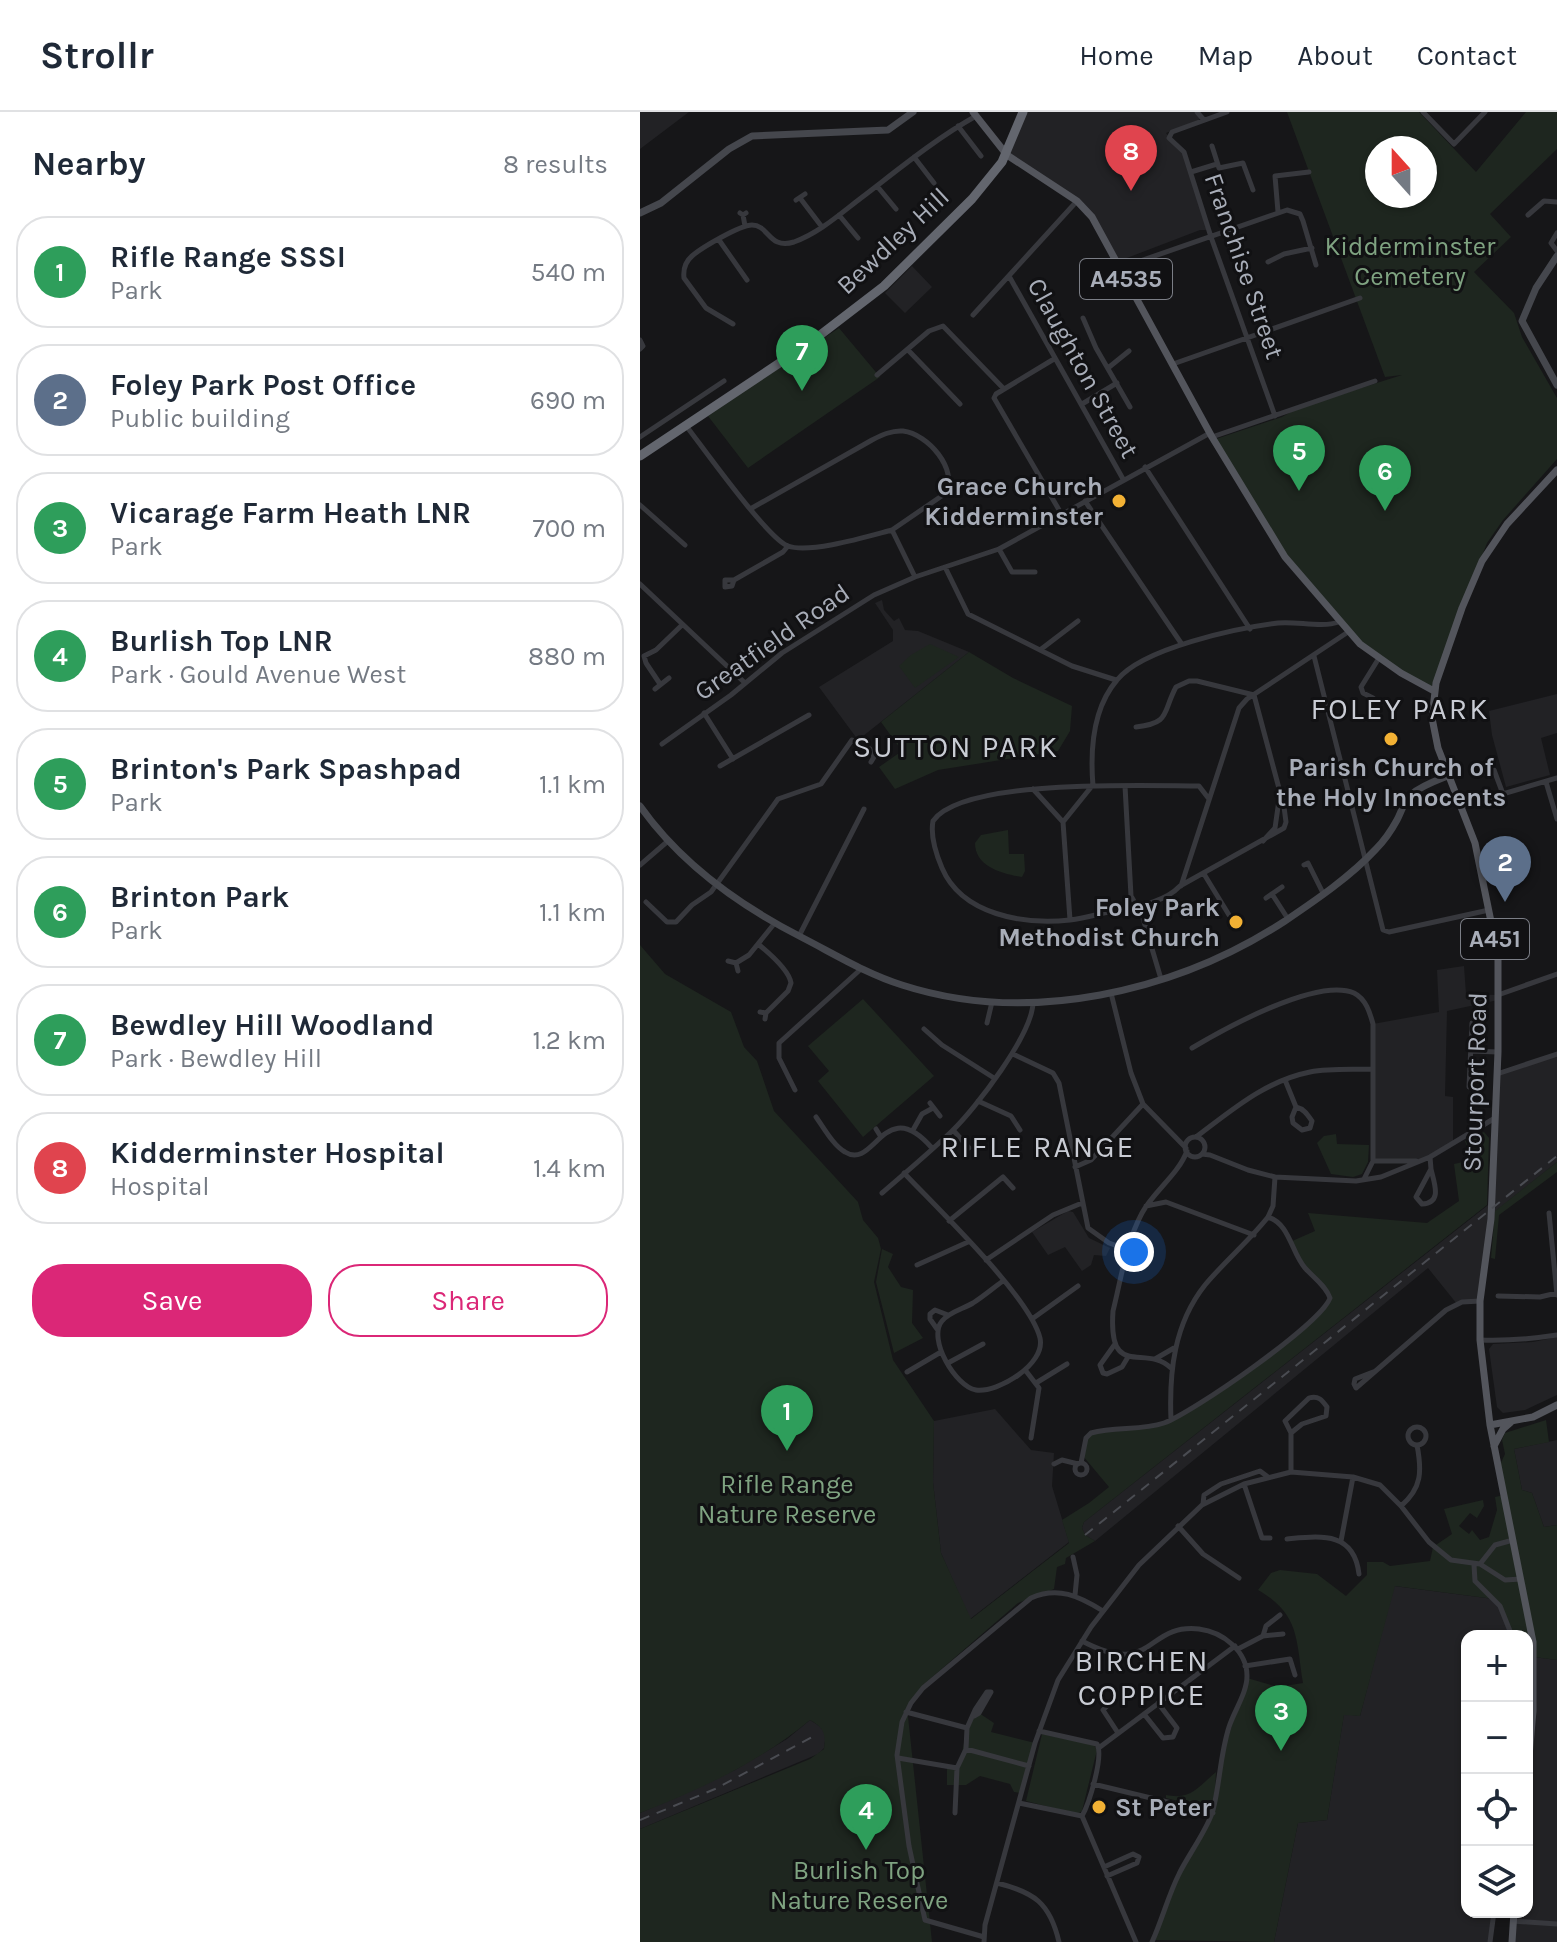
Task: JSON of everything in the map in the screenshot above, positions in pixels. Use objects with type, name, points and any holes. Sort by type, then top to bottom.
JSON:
[{"type":"highway","name":"Bewdley Hill","points":[[640,456],[811,342],[884,286],[972,199],[1007,155],[1023,112]]},
{"type":"main road","points":[[640,213],[661,203],[729,149],[752,136],[888,130],[913,112]]},
{"type":"main road","name":"A4535","points":[[975,114],[1007,155],[1077,201],[1092,217],[1211,435],[1285,557],[1348,632],[1379,658],[1434,691]]},
{"type":"main road","points":[[1557,254],[1536,288],[1522,321],[1557,385]]},
{"type":"main road","name":"A451","points":[[1434,691],[1462,608],[1482,561],[1496,538],[1557,472]]},
{"type":"main road","name":"Stourport Road","points":[[1434,691],[1432,726],[1475,843],[1498,956],[1498,1052],[1491,1219],[1480,1301]]},
{"type":"main road","points":[[640,806],[668,841],[716,885],[774,924],[861,968],[919,990],[992,1002],[1033,1001],[1111,993],[1161,980],[1243,945],[1288,919],[1365,861],[1386,837],[1410,795],[1450,775]]},
{"type":"main road","name":"A451","points":[[1480,1301],[1482,1374],[1534,1657],[1528,1774]]},
{"type":"main road","points":[[1490,1425],[1543,1413],[1557,1405]]},
{"type":"main road","points":[[1494,1446],[1503,1429],[1513,1421]]},
{"type":"main road","points":[[1512,1942],[1514,1918]]},
{"type":"street","points":[[1197,112],[1204,120],[1227,112]]},
{"type":"street","points":[[1423,112],[1454,144],[1485,112]]},
{"type":"street","points":[[733,324],[719,321],[684,278],[683,271],[692,255],[745,226],[759,226],[769,237],[784,244],[800,239],[839,215],[975,114]]},
{"type":"street","name":"Franchise Street","points":[[1204,120],[1169,134],[1184,152],[1275,416]]},
{"type":"street","points":[[958,126],[981,156]]},
{"type":"street","points":[[1212,146],[1219,168],[1243,163],[1253,190]]},
{"type":"street","points":[[914,157],[934,183]]},
{"type":"street","points":[[1191,172],[1217,164]]},
{"type":"street","points":[[1278,212],[1275,176],[1309,172]]},
{"type":"street","points":[[877,186],[896,209]]},
{"type":"street","points":[[800,198],[822,227]]},
{"type":"street","points":[[973,315],[1077,201]]},
{"type":"street","points":[[1528,215],[1544,201],[1557,202]]},
{"type":"street","points":[[1120,268],[1287,210],[1300,214],[1316,265]]},
{"type":"street","points":[[743,214],[745,226]]},
{"type":"street","points":[[839,215],[858,237]]},
{"type":"street","points":[[1557,233],[1551,243],[1557,254]]},
{"type":"street","points":[[719,240],[747,280]]},
{"type":"street","points":[[1268,262],[1275,256],[1312,248]]},
{"type":"street","name":"Claughton Street","points":[[1009,276],[1123,479]]},
{"type":"street","points":[[1173,364],[1356,301]]},
{"type":"street","points":[[1083,318],[1096,348],[1130,407]]},
{"type":"street","points":[[877,375],[933,328],[943,326],[1004,389]]},
{"type":"street","points":[[640,340],[643,346],[640,349]]},
{"type":"street","points":[[908,350],[960,404]]},
{"type":"street","points":[[1108,368],[1129,351]]},
{"type":"street","points":[[1054,359],[994,398],[1062,515]]},
{"type":"street","points":[[640,437],[724,381]]},
{"type":"street","name":"Greatfield Road","points":[[662,744],[804,637],[874,595],[915,577],[999,549],[1145,467],[1211,435],[1375,381]]},
{"type":"street","points":[[1082,404],[1117,383]]},
{"type":"street","points":[[687,427],[772,535],[788,546],[835,544],[892,530],[946,493],[950,484],[949,474],[931,445],[917,435],[902,431],[887,433],[752,508]]},
{"type":"street","points":[[1145,467],[1250,629]]},
{"type":"street","points":[[1085,501],[1181,643]]},
{"type":"street","points":[[640,505],[685,545]]},
{"type":"street","points":[[892,530],[915,577]]},
{"type":"street","points":[[734,580],[783,552],[788,546]]},
{"type":"street","points":[[999,549],[1012,572],[1035,572]]},
{"type":"street","points":[[945,567],[968,614],[1072,666],[1116,680]]},
{"type":"street","points":[[640,584],[745,683]]},
{"type":"street","points":[[1040,650],[1078,621]]},
{"type":"street","points":[[1063,822],[1093,786],[1093,735],[1108,693],[1129,667],[1181,643],[1288,622],[1339,622]]},
{"type":"street","points":[[669,678],[658,687],[644,656],[656,650],[682,625]]},
{"type":"street","points":[[1180,886],[1239,708],[1348,632]]},
{"type":"street","points":[[1314,656],[1382,928],[1385,932],[1489,910]]},
{"type":"street","points":[[1373,698],[1363,693],[1361,687],[1379,658]]},
{"type":"street","points":[[1136,727],[1155,725],[1163,719],[1176,687],[1189,681],[1254,695]]},
{"type":"street","points":[[1215,779],[1199,786],[1032,788],[961,804],[937,815],[932,828],[936,853],[951,885],[960,896],[1002,915],[1030,920],[1070,920],[1137,906],[1170,895],[1180,886],[1262,841],[1275,828],[1279,792],[1254,695]]},
{"type":"street","points":[[704,713],[733,759]]},
{"type":"street","points":[[720,766],[809,715]]},
{"type":"street","points":[[646,902],[667,922],[676,922],[716,885],[778,799],[816,788],[852,740],[870,749],[874,757],[871,762]]},
{"type":"street","points":[[1476,775],[1494,770],[1503,794]]},
{"type":"street","points":[[1462,806],[1557,778]]},
{"type":"street","points":[[1546,782],[1557,819]]},
{"type":"street","points":[[1125,786],[1131,896],[1161,980]]},
{"type":"street","points":[[1199,786],[1209,799]]},
{"type":"street","points":[[1032,788],[1063,822],[1070,920]]},
{"type":"street","points":[[799,936],[864,809]]},
{"type":"street","points":[[640,865],[668,841]]},
{"type":"street","points":[[1308,863],[1323,893]]},
{"type":"street","points":[[1204,874],[1221,895],[1229,915]]},
{"type":"street","points":[[1282,887],[1269,896],[1288,919]]},
{"type":"street","points":[[728,961],[736,963],[749,955],[774,924]]},
{"type":"street","points":[[758,944],[787,971],[791,983],[788,991],[764,1015]]},
{"type":"street","points":[[736,963],[738,971]]},
{"type":"street","points":[[795,1090],[779,1058],[779,1043],[861,968]]},
{"type":"street","points":[[1498,995],[1557,974]]},
{"type":"street","points":[[1192,1048],[1243,1019],[1278,1004],[1319,993],[1345,991],[1358,996],[1371,1016],[1373,1069],[1373,1161],[1364,1179]]},
{"type":"street","points":[[1111,993],[1131,1073],[1143,1104],[1188,1152],[1210,1155],[1275,1177],[1364,1179],[1381,1177],[1430,1157],[1495,1118]]},
{"type":"street","points":[[882,1193],[953,1130],[978,1101],[1013,1054],[1031,1018],[1033,1001]]},
{"type":"street","points":[[987,1023],[992,1002]]},
{"type":"street","points":[[1469,1087],[1472,1023]]},
{"type":"street","points":[[924,1029],[942,1045],[994,1078]]},
{"type":"street","points":[[1470,1051],[1498,1052]]},
{"type":"street","points":[[1013,1054],[1053,1073],[1059,1083],[1082,1203],[1090,1229],[1109,1243],[1129,1250]]},
{"type":"street","points":[[1497,1074],[1557,1054]]},
{"type":"street","points":[[1129,1357],[1122,1367],[1103,1373],[1100,1365],[1115,1344],[1113,1311],[1134,1230],[1146,1206],[1184,1160],[1193,1138],[1243,1100],[1285,1080],[1313,1071],[1373,1069]]},
{"type":"street","points":[[1285,1080],[1296,1107],[1293,1123],[1302,1130],[1310,1128],[1309,1117],[1296,1107]]},
{"type":"street","points":[[978,1101],[1011,1116],[1020,1130]]},
{"type":"street","points":[[1075,1167],[1091,1160],[1143,1104]]},
{"type":"street","points":[[913,1130],[922,1114],[932,1106],[940,1116]]},
{"type":"street","points":[[815,1117],[841,1149],[851,1154],[862,1153],[881,1137],[899,1128],[913,1130],[932,1148]]},
{"type":"street","points":[[1202,1154],[1209,1127]]},
{"type":"street","points":[[1476,1128],[1495,1131]]},
{"type":"street","points":[[876,1129],[881,1137]]},
{"type":"street","points":[[953,1130],[969,1148]]},
{"type":"street","points":[[1175,1136],[1204,1142],[1210,1155]]},
{"type":"street","points":[[1430,1157],[1437,1192],[1428,1204],[1422,1204],[1416,1197],[1431,1169]]},
{"type":"street","points":[[1373,1161],[1421,1160]]},
{"type":"street","points":[[904,1173],[986,1260],[1032,1319],[1042,1342],[1038,1354],[1026,1371],[987,1389],[974,1390],[964,1384],[941,1352],[937,1329],[930,1314],[935,1310],[948,1315]]},
{"type":"street","points":[[949,1221],[1003,1177],[1013,1188]]},
{"type":"street","points":[[1171,1420],[1171,1368],[1175,1348],[1192,1306],[1204,1287],[1268,1217],[1273,1206],[1275,1177]]},
{"type":"street","points":[[1160,1188],[1166,1202]]},
{"type":"street","points":[[1146,1206],[1166,1202],[1254,1235]]},
{"type":"street","points":[[986,1260],[1053,1215],[1082,1203]]},
{"type":"street","points":[[1498,1296],[1540,1297],[1557,1294],[1549,1213]]},
{"type":"street","points":[[1054,1464],[1062,1460],[1080,1464],[1086,1438],[1091,1433],[1148,1427],[1188,1412],[1305,1329],[1329,1301],[1326,1290],[1303,1266],[1283,1228],[1275,1219],[1268,1217]]},
{"type":"street","points":[[1540,1225],[1550,1224]]},
{"type":"street","points":[[917,1265],[968,1242]]},
{"type":"street","points":[[937,1329],[948,1315],[973,1303],[1003,1281]]},
{"type":"street","points":[[1032,1319],[1078,1286]]},
{"type":"street","points":[[1373,1372],[1446,1310],[1462,1302],[1480,1301]]},
{"type":"street","points":[[1480,1340],[1520,1338],[1528,1341],[1557,1335]]},
{"type":"street","points":[[948,1363],[983,1344]]},
{"type":"street","points":[[1115,1344],[1129,1357],[1155,1359],[1171,1368]]},
{"type":"street","points":[[1155,1359],[1175,1348]]},
{"type":"street","points":[[907,1372],[941,1352]]},
{"type":"street","points":[[1036,1383],[1067,1364]]},
{"type":"street","points":[[1026,1371],[1039,1388],[1031,1438]]},
{"type":"street","points":[[1291,1433],[1302,1424],[1326,1416],[1327,1407],[1321,1399],[1309,1398],[1287,1418],[1285,1426],[1291,1433],[1291,1472]]},
{"type":"street","points":[[1170,1399],[1174,1405],[1188,1412]]},
{"type":"street","points":[[1401,1506],[1417,1489],[1421,1479],[1417,1445]]},
{"type":"street","points":[[1202,1505],[1204,1495],[1221,1484],[1260,1471],[1268,1477]]},
{"type":"street","points":[[1103,1611],[1075,1595],[1055,1592],[1041,1594],[1022,1603],[915,1696],[899,1731],[898,1758],[909,1846],[925,1920],[984,1940],[1029,1766],[1058,1680],[1103,1611],[1139,1565],[1202,1505],[1244,1484],[1291,1472],[1353,1477],[1380,1485],[1443,1555],[1460,1563],[1477,1564],[1505,1580],[1522,1579]]},
{"type":"street","points":[[1341,1541],[1353,1477]]},
{"type":"street","points":[[1244,1484],[1262,1538],[1270,1538]]},
{"type":"street","points":[[1178,1526],[1203,1554],[1239,1578]]},
{"type":"street","points":[[1287,1539],[1323,1537],[1341,1541],[1353,1552],[1359,1574]]},
{"type":"street","points":[[1510,1630],[1500,1606],[1475,1581],[1477,1564],[1495,1545],[1514,1540]]},
{"type":"street","points":[[1488,1553],[1493,1572]]},
{"type":"street","points":[[1073,1557],[1077,1570],[1075,1595]]},
{"type":"street","points":[[1263,1636],[1266,1626],[1280,1615]]},
{"type":"street","points":[[1082,1641],[1106,1653],[1126,1656],[1146,1650],[1181,1629],[1200,1629],[1216,1634],[1237,1648],[1245,1666],[1247,1678],[1223,1751],[1213,1813],[1176,1878],[1152,1942]]},
{"type":"street","points":[[1136,1942],[1082,1816],[1093,1784],[1100,1747],[1237,1648],[1263,1636],[1283,1634]]},
{"type":"street","points":[[1245,1666],[1290,1659],[1295,1675]]},
{"type":"street","points":[[1112,1701],[1103,1710],[1118,1733]]},
{"type":"street","points":[[1144,1714],[1163,1738],[1173,1737],[1177,1728],[1158,1703]]},
{"type":"street","points":[[906,1712],[967,1728]]},
{"type":"street","points":[[955,1813],[957,1768],[966,1749],[967,1728],[974,1716]]},
{"type":"street","points":[[1039,1731],[1100,1747]]},
{"type":"street","points":[[966,1749],[1029,1766]]},
{"type":"street","points":[[898,1758],[957,1768]]},
{"type":"street","points":[[1093,1784],[1213,1813]]},
{"type":"street","points":[[1019,1803],[1082,1816]]},
{"type":"street","points":[[1104,1867],[1133,1854],[1139,1857],[1137,1863],[1107,1876]]},
{"type":"street","points":[[997,1883],[1023,1889],[1037,1899],[1050,1916],[1059,1942]]},
{"type":"street","points":[[1490,1942],[1493,1918]]},
{"type":"street","points":[[1525,1918],[1557,1924]]},
{"type":"shaded area","points":[[640,112],[689,112],[640,149]]},
{"type":"shaded area","points":[[1025,112],[1194,112],[1201,119],[1166,133],[1183,153],[1209,230],[1200,230],[1119,261],[1094,216],[1080,199],[1010,153]]},
{"type":"shaded area","points":[[912,266],[932,287],[905,313],[885,293]]},
{"type":"shaded area","points":[[882,600],[884,610],[894,621],[899,618],[905,630],[918,631],[969,652],[858,740],[819,687],[893,641],[893,630],[875,603]]},
{"type":"shaded area","points":[[1557,694],[1557,733],[1541,738],[1550,775],[1506,787],[1489,711]]},
{"type":"shaded area","points":[[1464,966],[1466,994],[1498,995],[1498,1000],[1447,1011],[1445,1096],[1453,1097],[1453,1142],[1421,1160],[1373,1161],[1373,1024],[1439,1012],[1437,970]]},
{"type":"shaded area","points":[[1557,1054],[1557,1162],[1492,1214],[1480,1301],[1457,1304],[1428,1268],[1095,1541],[1085,1535],[1082,1528],[1084,1522],[1492,1202],[1497,1074]]},
{"type":"shaded area","points":[[1068,1211],[1073,1212],[1089,1238],[1110,1248],[1106,1256],[1094,1255],[1091,1265],[1082,1271],[1065,1247],[1048,1255],[1032,1232]]},
{"type":"shaded area","points":[[1557,1337],[1557,1395],[1525,1410],[1503,1413],[1497,1407],[1489,1349],[1493,1344]]},
{"type":"shaded area","points":[[995,1409],[1031,1450],[1054,1453],[1052,1486],[1069,1542],[970,1619],[941,1553],[933,1482],[934,1421]]},
{"type":"shaded area","points":[[1557,1440],[1557,1525],[1544,1527],[1532,1493],[1522,1490],[1514,1449]]},
{"type":"shaded area","points":[[1394,1586],[1494,1599],[1500,1606],[1510,1630],[1461,1630],[1461,1918],[1493,1918],[1490,1942],[1274,1942],[1298,1823],[1327,1820],[1344,1714],[1360,1716]]},
{"type":"shaded area","points":[[1534,1657],[1557,1660],[1557,1942],[1512,1942],[1514,1918],[1533,1918]]},
{"type":"shaded area","points":[[810,1720],[826,1734],[824,1748],[818,1754],[640,1829],[640,1813],[735,1770],[787,1739]]},
{"type":"green space","name":"Kidderminster Cemetery","points":[[1287,112],[1419,112],[1476,172],[1526,112],[1557,112],[1557,149],[1490,214],[1511,237],[1474,272],[1514,313],[1522,337],[1557,398],[1557,459],[1503,520],[1487,543],[1431,688],[1365,644],[1326,607],[1275,537],[1216,439],[1282,417],[1298,408],[1402,375],[1385,377]]},
{"type":"green space","points":[[839,328],[880,377],[748,468],[708,416]]},
{"type":"green space","points":[[930,644],[959,657],[915,688],[899,666]]},
{"type":"green space","points":[[969,652],[1013,678],[1072,706],[1070,731],[1058,751],[938,770],[895,789],[879,767],[902,751],[881,722]]},
{"type":"green space","points":[[1008,830],[1009,854],[1024,854],[1025,871],[1022,877],[991,868],[976,851],[975,843],[981,835]]},
{"type":"green space","name":"Rifle Range Nature Reserve","points":[[640,945],[665,974],[731,1012],[744,1047],[757,1061],[774,1111],[858,1202],[863,1220],[878,1238],[881,1249],[874,1282],[893,1360],[934,1421],[933,1482],[941,1553],[971,1619],[1069,1543],[1062,1520],[1109,1487],[1083,1456],[1086,1438],[1091,1433],[1148,1427],[1188,1412],[1305,1329],[1327,1305],[1329,1294],[1303,1266],[1290,1242],[1315,1231],[1308,1213],[1427,1223],[1459,1201],[1454,1164],[1472,1160],[1465,1141],[1484,1132],[1489,1138],[1487,1205],[1084,1522],[1082,1528],[1085,1535],[1095,1541],[1057,1567],[1054,1589],[1018,1603],[923,1685],[907,1707],[932,1942],[640,1942],[640,1829],[810,1759],[824,1749],[825,1739],[821,1728],[810,1720],[771,1749],[729,1773],[640,1813]]},
{"type":"green space","points":[[863,999],[934,1076],[863,1137],[818,1081],[829,1071],[808,1046]]},
{"type":"green space","points":[[1336,1134],[1337,1144],[1369,1145],[1368,1162],[1362,1174],[1353,1177],[1331,1174],[1317,1143],[1324,1136]]},
{"type":"green space","points":[[1557,1162],[1557,1172],[1499,1215],[1495,1259],[1491,1258],[1495,1211]]},
{"type":"green space","points":[[882,1249],[893,1254],[888,1267],[901,1287],[913,1290],[912,1323],[923,1338],[894,1353],[876,1282]]},
{"type":"green space","points":[[1546,1420],[1549,1442],[1514,1449],[1522,1490],[1532,1493],[1544,1527],[1557,1525],[1557,1660],[1534,1657],[1533,1675],[1533,1630],[1510,1630],[1494,1599],[1395,1586],[1360,1716],[1344,1715],[1327,1820],[1298,1823],[1274,1942],[1155,1940],[1176,1878],[1213,1813],[1220,1763],[1247,1678],[1278,1687],[1303,1683],[1294,1629],[1282,1609],[1258,1590],[1271,1573],[1280,1570],[1317,1574],[1346,1596],[1367,1575],[1367,1562],[1383,1562],[1390,1566],[1430,1561],[1433,1547],[1452,1534],[1444,1509],[1483,1500],[1484,1506],[1477,1518],[1470,1513],[1459,1526],[1469,1534],[1472,1530],[1480,1540],[1489,1537],[1497,1510],[1495,1497],[1504,1495],[1498,1469],[1505,1454],[1502,1440],[1505,1433]]},
{"type":"green space","points":[[979,1713],[994,1723],[991,1732],[1035,1743],[1021,1793],[1014,1792],[1010,1784],[980,1776],[966,1785],[947,1785],[947,1767],[960,1765],[967,1730]]},
{"type":"green space","points":[[1042,1734],[1094,1745],[1097,1750],[1082,1811],[1077,1814],[1026,1801]]},
{"type":"green space","points":[[1216,1772],[1214,1797],[1206,1808],[1166,1798],[1166,1795],[1188,1794]]},
{"type":"railway","points":[[1085,1535],[1557,1156]]},
{"type":"railway","points":[[640,1820],[715,1789],[816,1735]]},
{"type":"place","name":"Kidderminster Hospital","points":[[1131,191]]},
{"type":"place","name":"Bewdley Hill Woodland","points":[[802,391]]},
{"type":"place","name":"Brinton's Park Spashpad","points":[[1299,491]]},
{"type":"place","name":"Grace Church Kidderminster","points":[[1119,501]]},
{"type":"place","name":"Brinton Park","points":[[1385,511]]},
{"type":"place","name":"Parish Church of the Holy Innocents","points":[[1391,739]]},
{"type":"place","name":"Foley Park Post Office","points":[[1505,902]]},
{"type":"place","name":"Foley Park Methodist Church","points":[[1236,922]]},
{"type":"place","name":"Rifle Range SSSI","points":[[787,1451]]},
{"type":"place","name":"Vicarage Farm Heath LNR","points":[[1281,1751]]},
{"type":"place","name":"St Peter","points":[[1099,1807]]},
{"type":"place","name":"Burlish Top LNR","points":[[866,1850]]},
{"type":"district","name":"FOLEY PARK","points":[[1400,709]]},
{"type":"district","name":"SUTTON PARK","points":[[956,747]]},
{"type":"district","name":"RIFLE RANGE","points":[[1038,1147]]},
{"type":"district","name":"BIRCHEN COPPICE","points":[[1142,1678]]},
{"type":"park label","name":"Burlish Top Nature Reserve","points":[[859,1885]]}]
